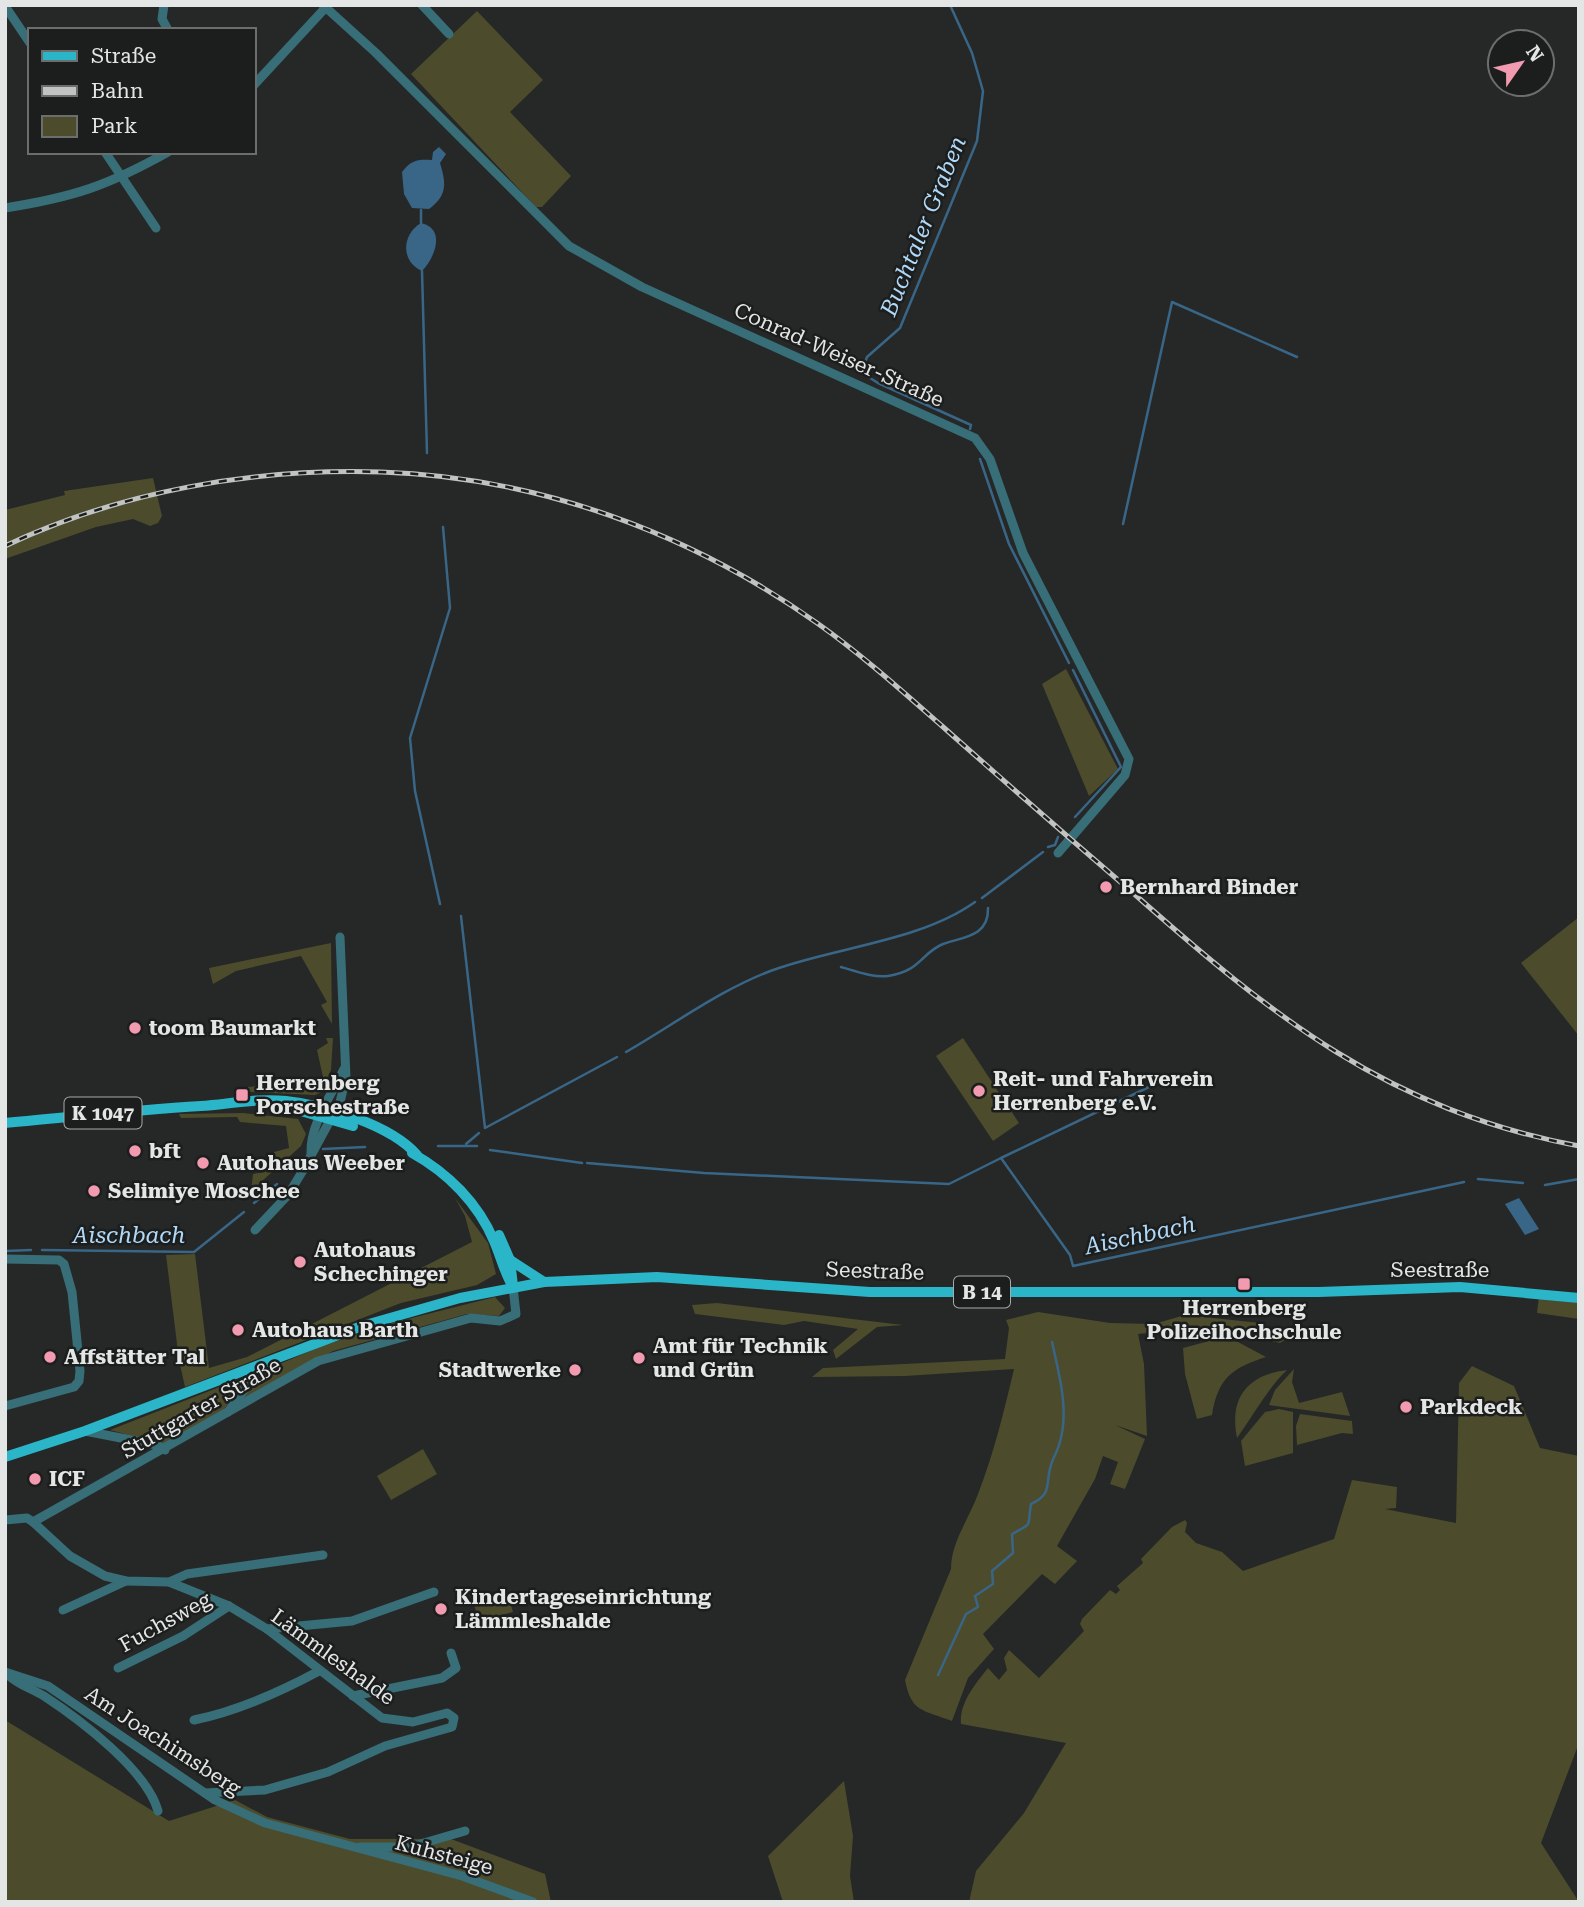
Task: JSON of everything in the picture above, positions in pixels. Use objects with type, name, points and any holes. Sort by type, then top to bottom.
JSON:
[{"type":"main road","name":"K 1047","points":[[5,1123],[285,1101],[328,1114],[390,1135],[408,1145],[463,1193],[483,1219],[506,1264],[513,1287]]},
{"type":"main road","points":[[488,1292],[506,1264],[544,1282]]},
{"type":"main road","name":"Seestraße","points":[[5,1457],[85,1431],[264,1361],[396,1316],[488,1292],[544,1282],[657,1277],[883,1292],[1319,1293],[1460,1287],[1579,1298]]},
{"type":"street","points":[[5,5],[28,40]]},
{"type":"street","points":[[164,5],[162,19],[167,28]]},
{"type":"street","points":[[422,5],[449,34]]},
{"type":"street","points":[[256,83],[325,6]]},
{"type":"street","name":"Conrad-Weiser-Straße","points":[[325,6],[376,52],[569,246],[642,287],[975,438],[990,459],[1023,553],[1129,760],[1125,775],[1058,853]]},
{"type":"street","points":[[106,154],[156,228]]},
{"type":"street","points":[[5,208],[81,194],[123,177],[164,154]]},
{"type":"street","points":[[254,1230],[288,1195],[311,1153],[310,1144],[344,1093],[340,937]]},
{"type":"street","points":[[5,1259],[58,1260],[64,1264],[78,1344],[79,1381],[74,1387],[5,1406]]},
{"type":"street","name":"Stuttgarter Straße","points":[[33,1522],[165,1450],[318,1361],[471,1318],[500,1321],[516,1314],[513,1287]]},
{"type":"street","points":[[228,1414],[264,1361]]},
{"type":"street","name":"Seestraße","points":[[85,1431],[165,1450]]},
{"type":"street","points":[[5,1520],[27,1518],[33,1522]]},
{"type":"street","name":"Lämmleshalde","points":[[33,1522],[70,1556],[105,1576],[126,1581],[169,1582],[229,1606],[267,1629],[382,1718],[395,1722],[413,1722],[447,1713],[454,1722],[452,1727],[385,1746],[316,1776],[265,1790],[205,1793]]},
{"type":"street","points":[[169,1582],[187,1574],[323,1555]]},
{"type":"street","points":[[63,1610],[126,1581]]},
{"type":"street","points":[[267,1629],[352,1621],[434,1592]]},
{"type":"street","name":"Fuchsweg","points":[[118,1668],[183,1636],[229,1606]]},
{"type":"street","points":[[353,1696],[442,1678],[456,1668],[451,1653]]},
{"type":"street","points":[[194,1720],[222,1715],[319,1671]]},
{"type":"street","name":"Am Joachimsberg","points":[[5,1672],[48,1686],[205,1793],[265,1823],[344,1846]]},
{"type":"street","name":"Am Joachimsberg","points":[[5,1672],[17,1684],[43,1695],[111,1748],[139,1775],[158,1811]]},
{"type":"street","points":[[344,1846],[410,1847],[465,1831]]},
{"type":"street","name":"Kuhsteige","points":[[344,1846],[462,1876],[533,1902]]},
{"type":"green space","points":[[477,11],[543,80],[510,112],[571,176],[542,207],[536,207],[411,74]]},
{"type":"green space","points":[[153,478],[162,516],[158,523],[150,526],[133,519],[96,527],[5,559],[5,510],[65,495],[64,491]]},
{"type":"green space","points":[[1066,669],[1118,769],[1089,796],[1042,684]]},
{"type":"green space","points":[[1579,917],[1579,1036],[1521,963]]},
{"type":"green space","points":[[331,943],[332,1024],[321,1005],[327,1002],[301,956],[236,971],[213,984],[209,968]]},
{"type":"green space","points":[[326,1038],[333,1038],[331,1070],[322,1092],[315,1095],[248,1092],[248,1087],[280,1084],[290,1088],[314,1089],[317,1079],[323,1077],[317,1050],[328,1043]]},
{"type":"green space","name":"Reit- und Fahrverein Herrenberg e.V.","points":[[963,1038],[1019,1123],[993,1141],[936,1056]]},
{"type":"green space","points":[[243,1113],[298,1119],[306,1134],[301,1146],[251,1191],[253,1174],[265,1172],[266,1166],[273,1163],[274,1152],[289,1148],[286,1126],[240,1122],[237,1117],[181,1118],[179,1114]]},
{"type":"green space","points":[[455,1198],[488,1243],[496,1274],[477,1285],[401,1303],[185,1387],[166,1255],[195,1254],[209,1368],[247,1357],[472,1242],[465,1216]]},
{"type":"green space","points":[[1539,1296],[1579,1301],[1579,1319],[1537,1313]]},
{"type":"green space","points":[[495,1297],[505,1308],[499,1316],[467,1314],[333,1351],[242,1399],[263,1371],[322,1346],[392,1323]]},
{"type":"green space","points":[[717,1303],[903,1325],[877,1327],[836,1359],[833,1350],[858,1329],[804,1321],[784,1325],[695,1314],[692,1305]]},
{"type":"green space","points":[[1038,1312],[1110,1323],[1154,1324],[1185,1315],[1260,1323],[1291,1336],[1280,1343],[1212,1326],[1138,1334],[1144,1364],[1147,1436],[1115,1425],[1145,1439],[1125,1489],[1110,1484],[1118,1462],[1103,1456],[1095,1479],[1057,1546],[1077,1561],[1055,1584],[1042,1574],[983,1634],[994,1649],[968,1678],[952,1721],[926,1712],[915,1704],[905,1680],[951,1569],[957,1540],[984,1479],[1014,1369],[905,1376],[812,1377],[823,1368],[1005,1359],[1009,1328],[1006,1320]]},
{"type":"green space","points":[[1213,1340],[1238,1342],[1266,1357],[1228,1376],[1218,1392],[1212,1415],[1197,1419],[1185,1374],[1183,1348]]},
{"type":"green space","points":[[1472,1366],[1514,1386],[1540,1448],[1579,1456],[1579,1743],[1541,1843],[1579,1902],[969,1902],[976,1871],[1024,1813],[1066,1743],[961,1724],[966,1701],[988,1668],[999,1680],[1007,1670],[1004,1658],[1009,1650],[1039,1678],[1084,1631],[1080,1624],[1082,1619],[1110,1590],[1116,1594],[1120,1590],[1117,1586],[1143,1563],[1141,1559],[1172,1527],[1185,1520],[1185,1532],[1196,1543],[1222,1552],[1243,1571],[1334,1539],[1352,1480],[1397,1487],[1396,1508],[1385,1509],[1456,1523],[1459,1383]]},
{"type":"green space","points":[[1294,1369],[1292,1382],[1299,1403],[1342,1392],[1350,1416],[1269,1405],[1275,1390]]},
{"type":"green space","points":[[1287,1370],[1237,1438],[1236,1411],[1244,1391],[1261,1377]]},
{"type":"green space","points":[[250,1375],[222,1412],[163,1444],[110,1430]]},
{"type":"green space","points":[[1279,1409],[1293,1412],[1293,1453],[1245,1466],[1241,1441],[1265,1412]]},
{"type":"green space","points":[[1300,1414],[1352,1421],[1353,1434],[1342,1433],[1297,1445],[1296,1426]]},
{"type":"green space","points":[[423,1449],[437,1474],[391,1500],[377,1476]]},
{"type":"green space","points":[[507,1591],[513,1612],[479,1621],[473,1601]]},
{"type":"green space","points":[[5,1720],[169,1821],[235,1800],[267,1817],[350,1839],[451,1839],[545,1874],[551,1902],[5,1902]]},
{"type":"green space","points":[[844,1781],[853,1836],[850,1876],[854,1902],[783,1902],[768,1856]]},
{"type":"water","points":[[439,147],[446,154],[440,163],[444,188],[440,199],[429,209],[412,208],[404,194],[402,172],[415,161],[432,160],[433,152]]},
{"type":"water","points":[[421,223],[434,231],[436,238],[434,252],[422,271],[410,261],[406,247],[410,234]]},
{"type":"water","points":[[1519,1198],[1539,1229],[1525,1235],[1505,1204]]},
{"type":"waterway","name":"Buchtaler Graben","points":[[950,5],[972,53],[983,91],[977,141],[900,328],[867,357],[864,365],[870,378],[878,383],[971,425],[970,429]]},
{"type":"waterway","points":[[421,210],[421,223]]},
{"type":"waterway","points":[[422,271],[427,453]]},
{"type":"waterway","points":[[1123,524],[1172,302],[1297,357]]},
{"type":"waterway","name":"Buchtaler Graben","points":[[980,459],[1009,544],[1069,663]]},
{"type":"waterway","points":[[440,904],[415,791],[410,738],[450,608],[443,527]]},
{"type":"waterway","name":"Buchtaler Graben","points":[[1073,670],[1121,767],[1075,817]]},
{"type":"waterway","points":[[1048,847],[1055,845],[1058,837]]},
{"type":"waterway","name":"Buchtaler Graben","points":[[982,898],[1043,852]]},
{"type":"waterway","name":"Buchtaler Graben","points":[[626,1052],[720,995],[759,975],[906,934],[954,915],[975,902]]},
{"type":"waterway","name":"Buchtaler Graben","points":[[841,967],[864,974],[899,974],[943,944],[979,930],[987,918],[988,908]]},
{"type":"waterway","points":[[461,916],[485,1128],[617,1057]]},
{"type":"waterway","points":[[1001,1158],[1151,1086]]},
{"type":"waterway","name":"Buchtaler Graben","points":[[466,1144],[479,1133]]},
{"type":"waterway","name":"Aischbach","points":[[438,1146],[477,1146]]},
{"type":"waterway","name":"Aischbach","points":[[323,1149],[365,1147]]},
{"type":"waterway","name":"Aischbach","points":[[490,1150],[582,1163]]},
{"type":"waterway","name":"Aischbach","points":[[587,1163],[704,1173],[949,1184],[1001,1158],[1070,1255],[1073,1266],[1464,1182]]},
{"type":"waterway","points":[[1478,1179],[1523,1183]]},
{"type":"waterway","points":[[1545,1185],[1579,1179]]},
{"type":"waterway","name":"Aischbach","points":[[254,1203],[277,1184]]},
{"type":"waterway","name":"Aischbach","points":[[42,1250],[194,1252],[244,1212]]},
{"type":"waterway","name":"Aischbach","points":[[5,1251],[31,1250]]},
{"type":"waterway","points":[[938,1675],[966,1614],[978,1607],[975,1596],[993,1584],[992,1571],[1013,1553],[1012,1534],[1028,1524],[1031,1504],[1043,1496],[1047,1488],[1064,1419],[1052,1342]]},
{"type":"railway","points":[[5,546],[49,527],[141,497],[237,479],[285,474],[381,472],[440,476],[498,485],[554,498],[610,516],[665,537],[717,562],[817,623],[896,686],[1234,979],[1336,1052],[1391,1083],[1448,1109],[1511,1130],[1579,1146]]},
{"type":"place","name":"Bernhard Binder","points":[[1106,887]]},
{"type":"place","name":"toom Baumarkt","points":[[135,1028]]},
{"type":"place","name":"Reit- und Fahrverein Herrenberg e.V.","points":[[979,1091]]},
{"type":"place","name":"Herrenberg Porschestraße","points":[[242,1095]]},
{"type":"place","name":"bft","points":[[135,1151]]},
{"type":"place","name":"Autohaus Weeber","points":[[203,1163]]},
{"type":"place","name":"Selimiye Moschee","points":[[94,1191]]},
{"type":"place","name":"Autohaus Schechinger","points":[[300,1262]]},
{"type":"place","name":"Herrenberg Polizeihochschule","points":[[1244,1284]]},
{"type":"place","name":"Autohaus Barth","points":[[238,1330]]},
{"type":"place","name":"Affstätter Tal","points":[[50,1357]]},
{"type":"place","name":"Amt für Technik und Grün","points":[[639,1358]]},
{"type":"place","name":"Stadtwerke","points":[[575,1370]]},
{"type":"place","name":"Parkdeck","points":[[1406,1407]]},
{"type":"place","name":"ICF","points":[[35,1479]]},
{"type":"place","name":"Kindertageseinrichtung Lämmleshalde","points":[[441,1609]]}]
